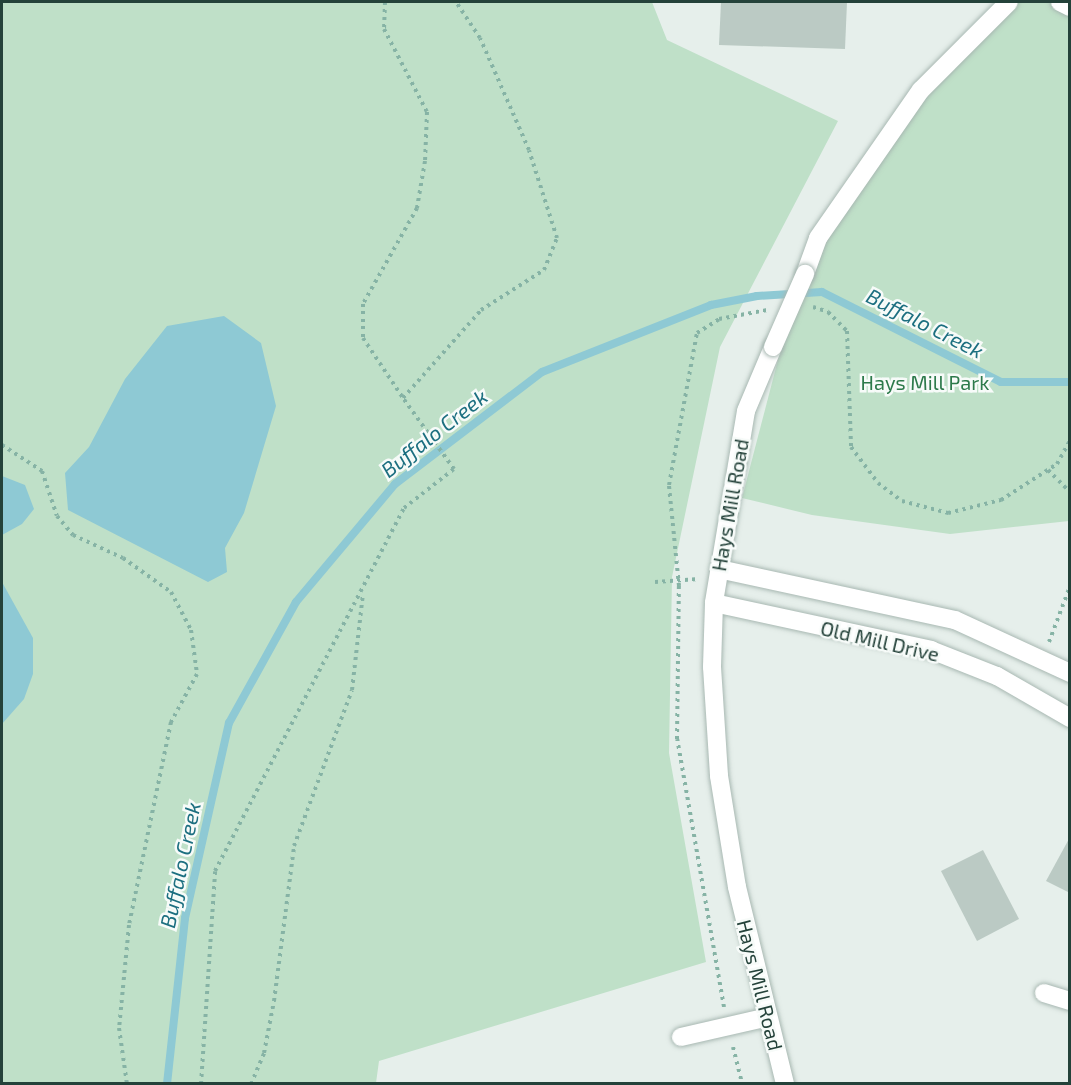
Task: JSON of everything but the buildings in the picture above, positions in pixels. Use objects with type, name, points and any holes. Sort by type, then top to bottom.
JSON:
[{"type":"street","name":"Hays Mill Road","points":[[784,1083],[736,887],[719,776],[714,603],[746,411],[805,274],[818,238],[921,90],[1009,2]]},
{"type":"street","points":[[1060,2],[1070,7]]},
{"type":"street","name":"Old Mill Drive","points":[[718,575],[955,620],[1043,658],[1070,673]]},
{"type":"street","name":"Old Mill Drive","points":[[714,603],[931,650],[997,676],[1070,718]]},
{"type":"street","points":[[1044,993],[1070,1001]]},
{"type":"street","points":[[681,1037],[768,1017]]},
{"type":"path","points":[[201,1083],[215,871],[363,592],[404,508],[454,469],[363,338],[363,304],[417,208],[425,161],[427,112],[384,30],[385,2]]},
{"type":"path","points":[[403,398],[481,310],[544,270],[557,238],[529,150],[480,38],[456,2]]},
{"type":"path","points":[[2,445],[42,471],[57,516],[73,534],[123,558],[171,592],[191,630],[197,674],[171,722],[148,811],[129,925],[119,1028],[127,1083]]},
{"type":"path","points":[[1048,470],[1070,492]]},
{"type":"path","points":[[655,582],[718,575]]},
{"type":"path","points":[[1043,658],[1070,586]]},
{"type":"path","points":[[251,1083],[264,1053],[274,1002],[294,846],[352,690],[363,592]]},
{"type":"green space","points":[[2,2],[652,2],[667,40],[838,121],[720,347],[672,577],[669,753],[706,962],[379,1061],[376,1083],[2,1084]]},
{"type":"green space","name":"Hays Mill Park","points":[[1018,2],[1069,2],[1069,521],[950,534],[812,515],[742,498],[779,356],[835,222],[920,102]]},
{"type":"water","points":[[224,316],[261,343],[276,406],[244,513],[225,548],[227,572],[208,582],[68,510],[65,473],[89,447],[125,379],[167,326]]},
{"type":"water","points":[[2,476],[25,485],[34,509],[22,524],[2,535]]},
{"type":"water","points":[[2,582],[33,638],[33,674],[24,699],[2,724]]},
{"type":"waterway","name":"Buffalo Creek","points":[[167,1084],[185,918],[229,723],[296,602],[395,484],[542,372],[711,305],[757,296],[822,292],[1001,382],[1070,382]]}]
